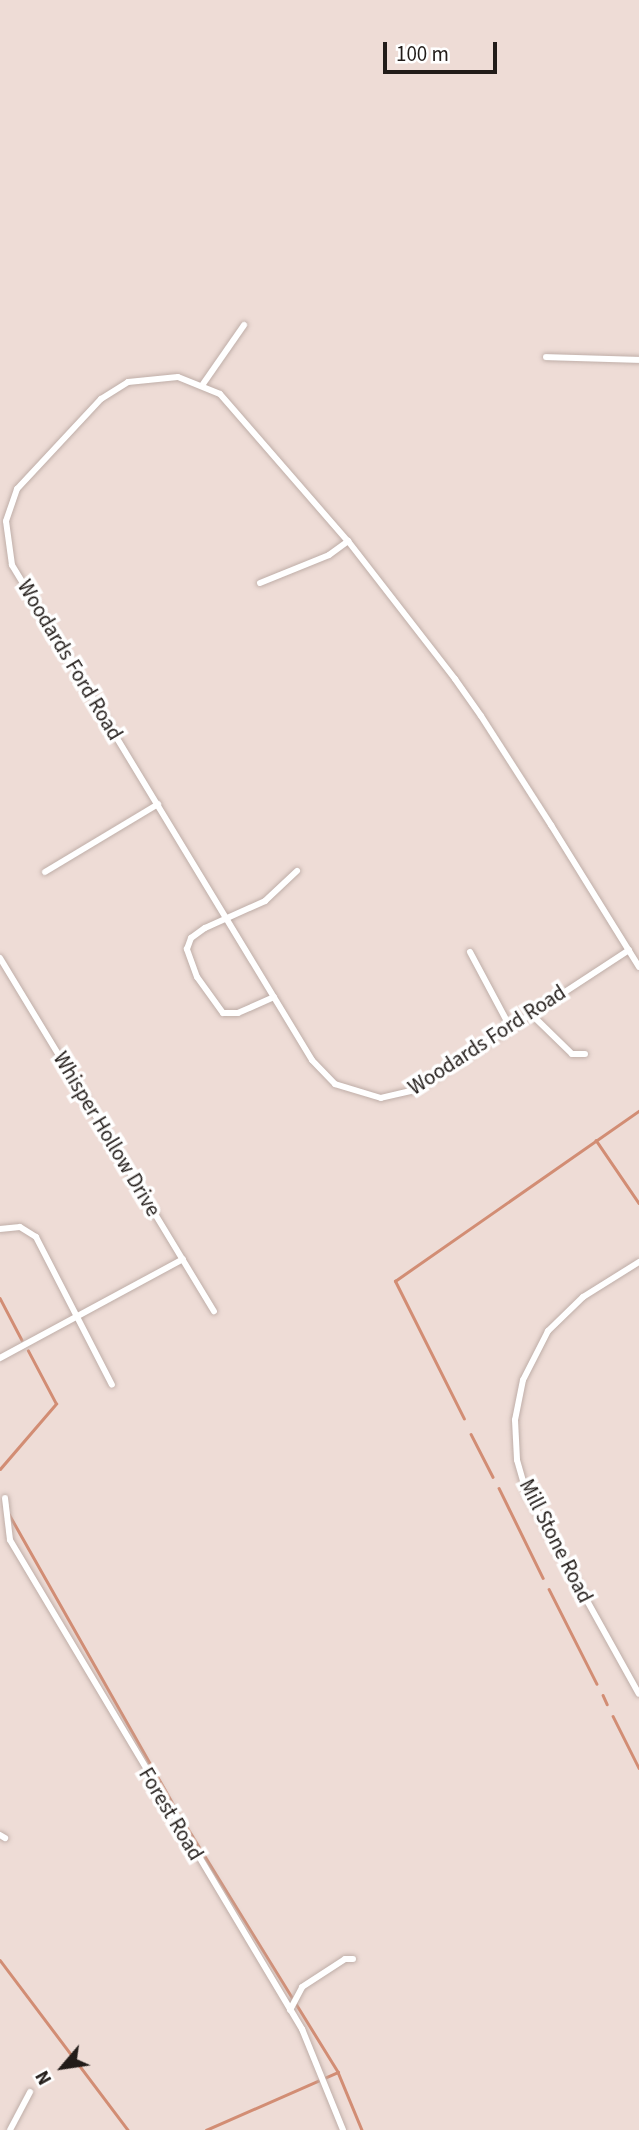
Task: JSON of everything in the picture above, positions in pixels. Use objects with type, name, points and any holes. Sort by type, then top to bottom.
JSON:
[{"type":"street","points":[[203,384],[244,325]]},
{"type":"street","points":[[546,356],[639,360]]},
{"type":"street","name":"Woodards Ford Road","points":[[629,950],[509,1025],[415,1090],[370,1097],[335,1084],[320,1071],[12,565],[6,521],[9,505],[24,480],[107,393],[128,382],[160,376],[203,384],[229,402],[348,541],[481,716],[629,950],[639,967]]},
{"type":"street","points":[[260,583],[328,555],[348,541]]},
{"type":"street","points":[[45,872],[158,804]]},
{"type":"street","points":[[274,997],[238,1013],[223,1013],[209,998],[189,962],[187,949],[191,938],[225,916],[265,901],[297,871]]},
{"type":"street","points":[[470,952],[509,1025]]},
{"type":"street","name":"Whisper Hollow Drive","points":[[0,958],[215,1311]]},
{"type":"street","points":[[529,1012],[572,1054],[585,1054]]},
{"type":"street","points":[[0,1229],[20,1227],[36,1237],[112,1385]]},
{"type":"street","points":[[0,1358],[183,1259]]},
{"type":"street","name":"Mill Stone Road","points":[[639,1262],[583,1297],[538,1345],[519,1396],[515,1443],[526,1492],[639,1694]]},
{"type":"street","name":"Forest Road","points":[[5,1498],[9,1540],[290,2010],[318,2063],[343,2130]]},
{"type":"street","points":[[290,2010],[302,1987],[345,1959],[353,1959]]},
{"type":"street","points":[[10,2130],[30,2092]]},
{"type":"waterway","points":[[464,1419],[395,1281],[639,1111]]},
{"type":"waterway","points":[[596,1140],[639,1203]]},
{"type":"waterway","points":[[0,1298],[22,1340]]},
{"type":"waterway","points":[[0,1469],[56,1404],[28,1351]]},
{"type":"waterway","points":[[471,1434],[493,1477]]},
{"type":"waterway","points":[[499,1488],[543,1578]]},
{"type":"waterway","points":[[9,1514],[177,1811],[338,2072],[362,2130]]},
{"type":"waterway","points":[[549,1589],[597,1684]]},
{"type":"waterway","points":[[603,1695],[607,1704]]},
{"type":"waterway","points":[[613,1716],[639,1768]]},
{"type":"waterway","points":[[0,1960],[128,2130]]},
{"type":"waterway","points":[[206,2130],[338,2072]]}]
